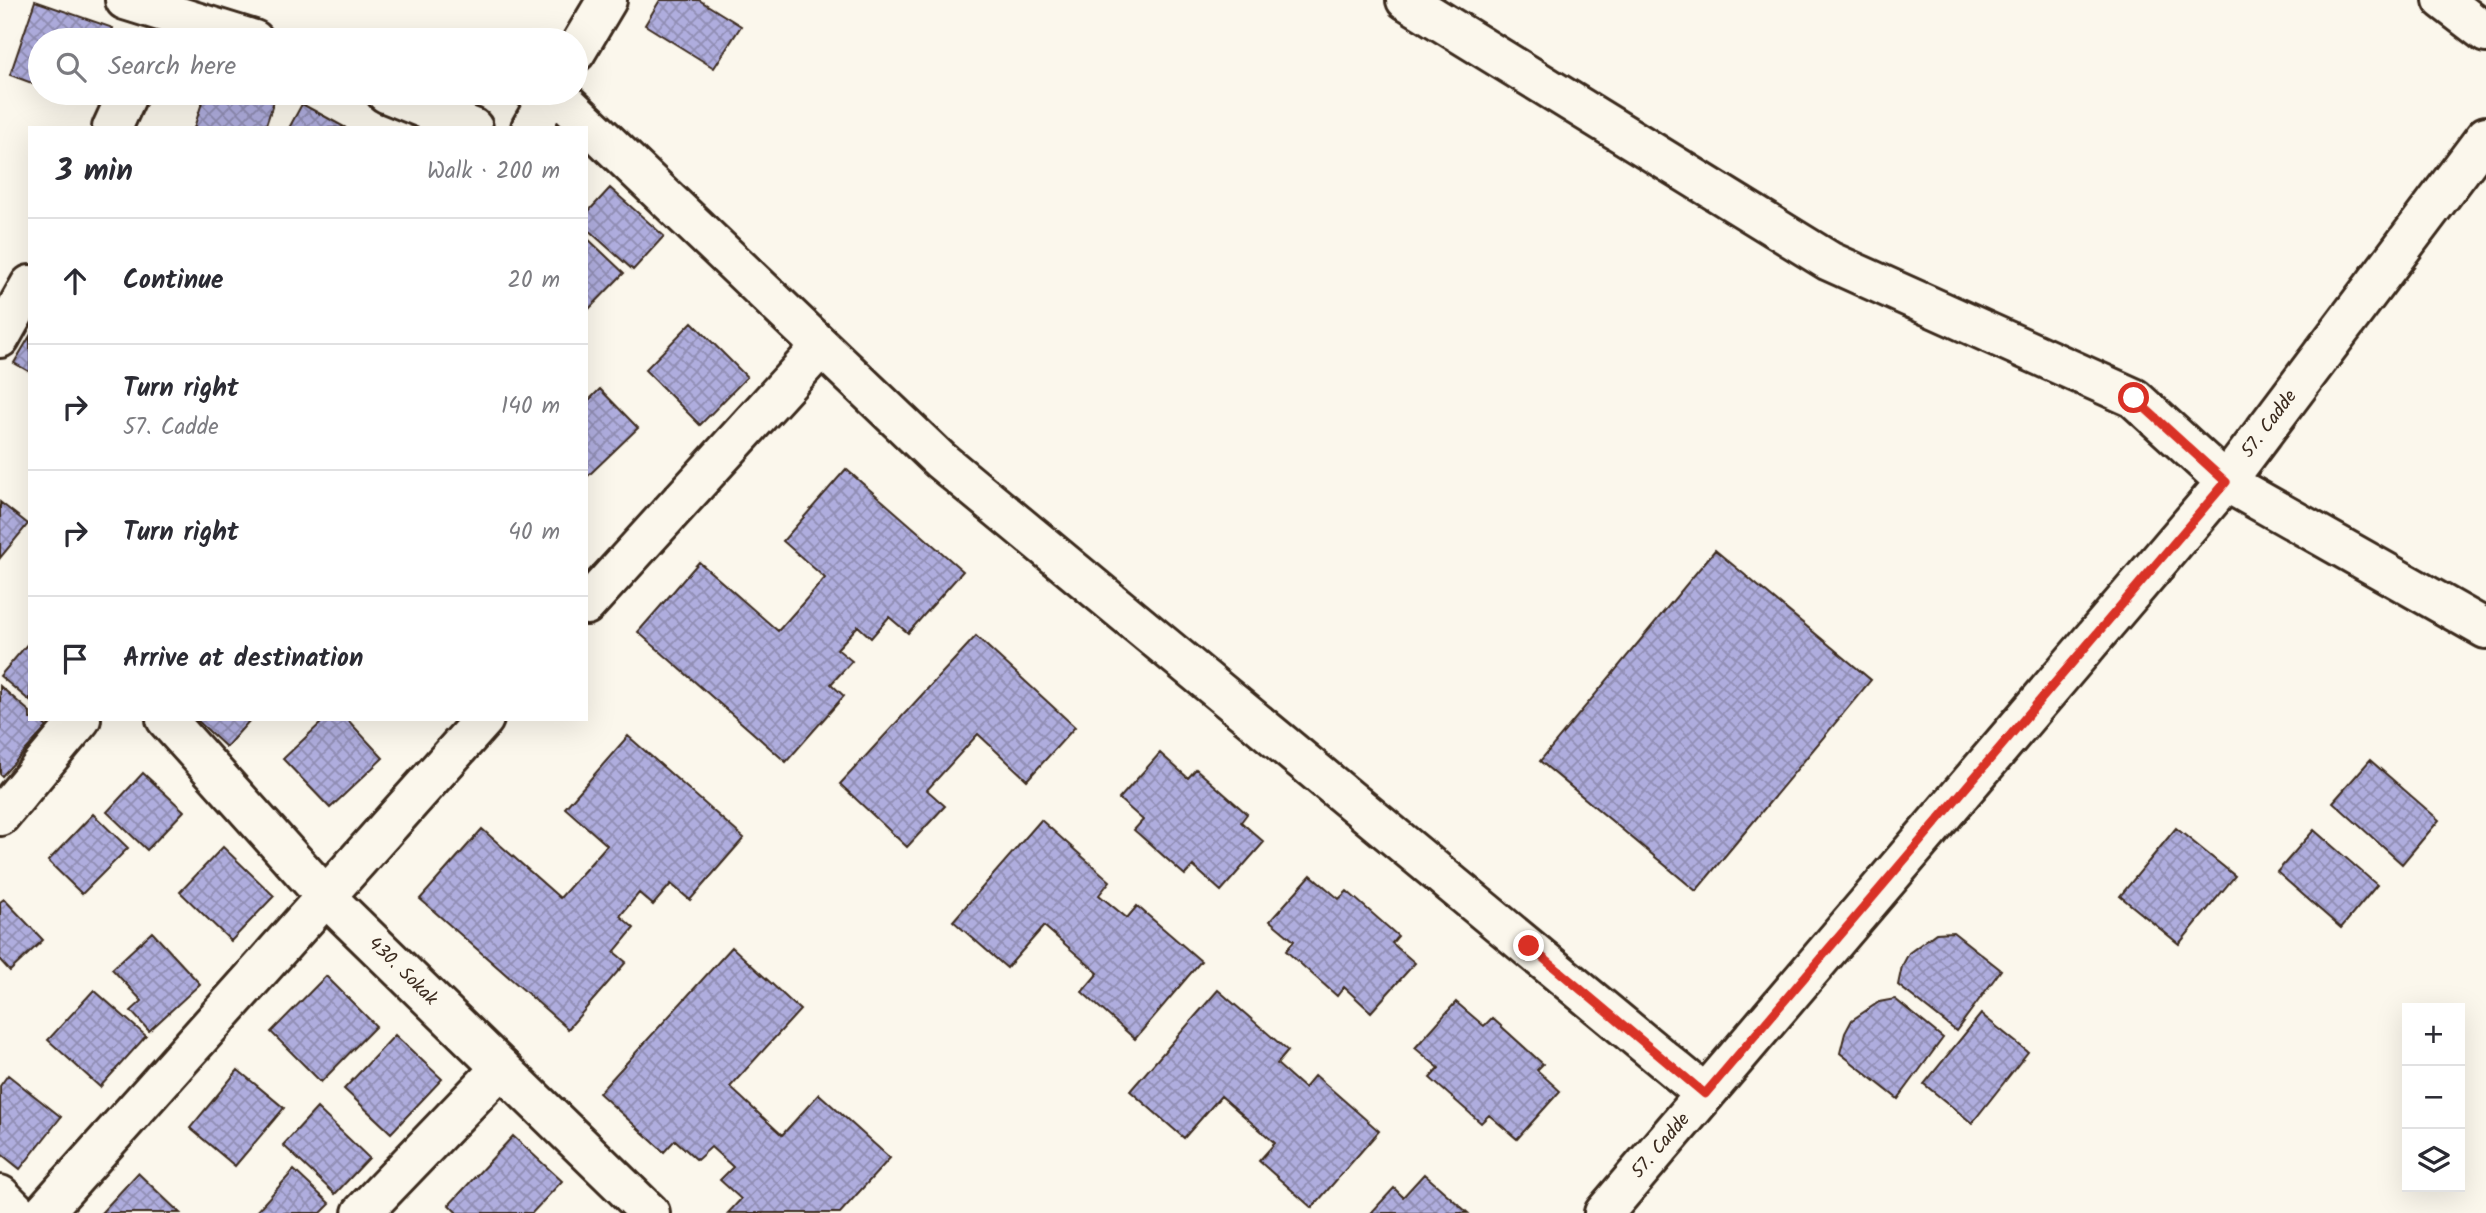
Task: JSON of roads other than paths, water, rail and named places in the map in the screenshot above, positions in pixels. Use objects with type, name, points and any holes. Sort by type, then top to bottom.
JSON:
[{"type":"street","points":[[125,0],[159,26]]},
{"type":"street","points":[[588,32],[607,0]]},
{"type":"street","points":[[1406,0],[1829,261],[2134,398],[2226,482],[2486,629]]},
{"type":"street","points":[[2443,0],[2486,33]]},
{"type":"street","points":[[113,126],[123,105]]},
{"type":"street","points":[[416,105],[468,126]]},
{"type":"street","points":[[532,126],[546,105]]},
{"type":"street","points":[[567,105],[940,460],[1705,1094]]},
{"type":"street","name":"57. Cadde","points":[[1604,1213],[2226,482],[2486,136]]},
{"type":"street","points":[[0,338],[28,289]]},
{"type":"street","points":[[588,603],[821,346]]},
{"type":"street","points":[[0,816],[78,721]]},
{"type":"street","name":"430. Sokak","points":[[168,721],[326,897],[650,1213]]},
{"type":"street","points":[[43,1213],[482,721]]},
{"type":"street","points":[[362,1213],[501,1068]]},
{"type":"street","points":[[0,1195],[18,1213]]}]
